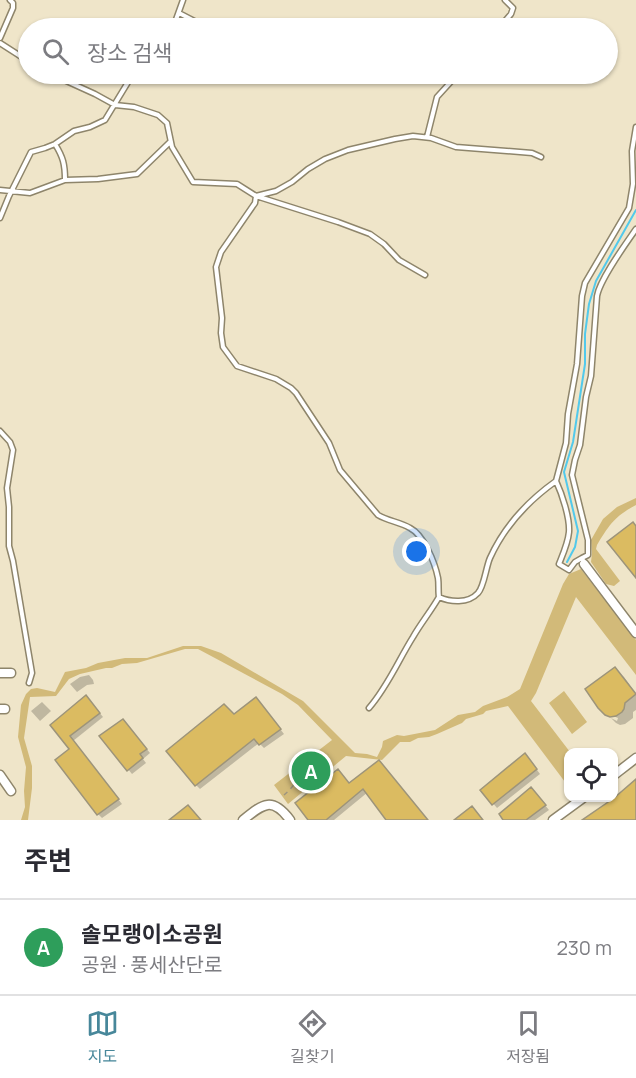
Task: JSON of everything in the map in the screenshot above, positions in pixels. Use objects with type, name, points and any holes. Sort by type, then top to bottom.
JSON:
[{"type":"street","points":[[583,561],[636,633]]},
{"type":"street","points":[[0,673],[11,673]]},
{"type":"street","points":[[618,772],[636,758]]},
{"type":"street","points":[[0,775],[11,791]]},
{"type":"street","points":[[553,820],[578,802]]},
{"type":"street","points":[[243,820],[263,806],[272,805],[278,806],[290,820]]},
{"type":"lane","points":[[0,38],[13,8],[10,0]]},
{"type":"lane","points":[[177,18],[183,0]]},
{"type":"lane","points":[[506,0],[513,8],[508,18]]},
{"type":"lane","points":[[179,13],[189,18]]},
{"type":"lane","points":[[0,43],[18,55]]},
{"type":"lane","points":[[73,84],[115,105],[134,107],[158,115],[167,123],[172,147],[193,182],[237,184],[256,196],[370,234],[384,244],[399,260],[425,275]]},
{"type":"lane","points":[[0,218],[11,190],[31,152],[55,144],[74,131],[105,120],[127,84]]},
{"type":"lane","points":[[427,137],[437,98],[449,84]]},
{"type":"lane","points":[[636,127],[632,151],[633,184],[629,208],[585,283],[582,296],[578,364],[568,414],[566,443],[556,481],[569,528],[559,564],[569,570],[575,562],[583,561],[588,555],[588,540],[572,470],[580,446],[591,376],[598,290],[636,229]]},
{"type":"lane","points":[[256,196],[276,191],[316,164],[348,150],[413,136],[427,137],[456,147],[532,153],[541,157]]},
{"type":"lane","points":[[0,190],[30,193],[65,180],[137,174],[171,142]]},
{"type":"lane","points":[[55,144],[62,155],[65,180]]},
{"type":"lane","points":[[256,196],[255,203],[221,252],[216,267],[223,347],[237,366],[276,379],[291,388],[329,443],[340,470],[378,515],[411,528],[418,534],[431,557],[438,578],[438,597],[386,686],[369,708]]},
{"type":"lane","points":[[0,431],[10,442],[13,450],[7,488],[9,546],[32,673],[29,683]]},
{"type":"lane","points":[[438,597],[449,602],[458,602],[472,598],[479,592],[490,558],[516,516],[556,481]]},
{"type":"path","points":[[292,788],[311,783],[322,773],[328,754]]},
{"type":"path","points":[[284,795],[292,788],[300,775],[321,764],[326,764]]},
{"type":"shaded area","points":[[636,498],[636,505],[613,522],[597,545],[596,549],[620,581],[614,586],[606,584],[591,562],[591,540],[603,519],[617,507]]},
{"type":"shaded area","points":[[581,569],[636,640],[636,675],[576,597],[531,701],[567,748],[564,748],[564,781],[508,706],[486,711],[429,737],[400,742],[382,760],[346,756],[288,804],[274,785],[332,740],[298,705],[282,694],[198,649],[185,649],[137,663],[122,664],[80,674],[69,679],[56,696],[30,697],[24,738],[32,766],[32,788],[28,820],[21,820],[25,807],[26,767],[18,737],[21,705],[31,689],[55,692],[65,672],[125,658],[147,658],[183,646],[201,646],[221,653],[303,701],[355,753],[377,757],[383,741],[397,735],[404,736],[435,730],[458,715],[475,712],[520,689],[569,574]]},
{"type":"shaded area","points":[[564,691],[587,722],[572,734],[549,703]]},
{"type":"building","points":[[633,522],[636,526],[636,578],[607,542]]},
{"type":"building","points":[[615,667],[636,694],[625,703],[622,712],[610,717],[598,708],[585,689]]},
{"type":"building","points":[[86,695],[100,713],[70,736],[119,799],[97,815],[55,760],[69,749],[50,725]]},
{"type":"building","points":[[256,697],[281,729],[259,745],[254,739],[195,786],[166,751],[224,704],[234,714]]},
{"type":"building","points":[[123,719],[147,749],[140,754],[143,758],[127,771],[99,736]]},
{"type":"building","points":[[525,753],[537,769],[492,805],[480,790]]},
{"type":"building","points":[[379,760],[428,820],[386,820],[363,789],[326,820],[308,820],[295,803],[338,769],[349,783]]},
{"type":"building","points":[[636,779],[636,820],[582,820],[608,802],[618,802],[618,795]]},
{"type":"building","points":[[531,787],[546,805],[526,820],[503,820],[499,814]]},
{"type":"building","points":[[188,805],[201,820],[169,820]]},
{"type":"building","points":[[472,806],[483,820],[454,820]]},
{"type":"waterway","points":[[567,562],[575,547],[578,531],[564,472],[573,442],[585,364],[585,334],[589,304],[596,281],[636,210]]},
{"type":"place","name":"솔모랭이소공원","points":[[311,771]]}]
